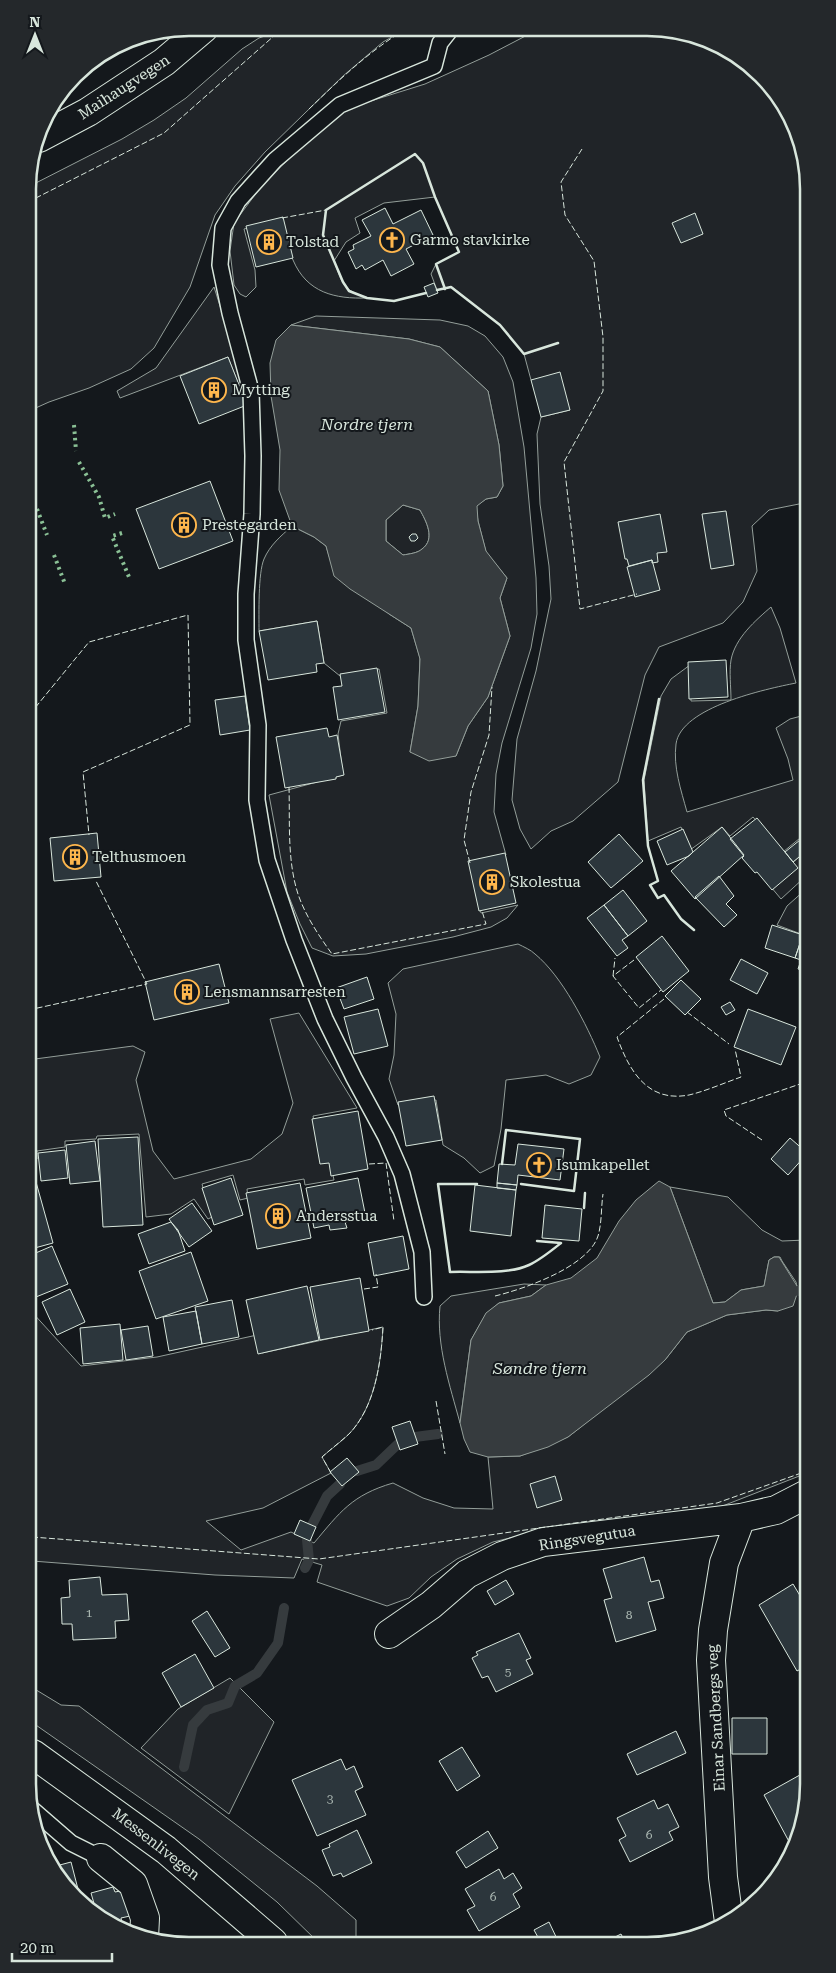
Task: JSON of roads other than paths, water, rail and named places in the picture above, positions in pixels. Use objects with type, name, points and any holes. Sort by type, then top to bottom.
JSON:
[{"type":"street","name":"Maihaugvegen","points":[[47,134],[88,112],[164,62],[193,37]]},
{"type":"street","name":"Ringsvegutua","points":[[389,1634],[431,1605],[467,1574],[502,1556],[543,1542],[741,1518],[776,1510],[799,1498]]},
{"type":"street","name":"Einar Sandbergs veg","points":[[728,1913],[723,1877],[711,1660],[713,1630],[724,1563],[741,1518]]},
{"type":"street","name":"Messenlivegen","points":[[36,1756],[166,1850],[267,1937]]},
{"type":"street","points":[[101,1858],[133,1884],[145,1918],[144,1930]]},
{"type":"lane","points":[[424,1297],[422,1252],[402,1174],[386,1138],[325,1019],[294,940],[267,860],[257,800],[258,725],[246,640],[246,594],[252,514],[251,391],[230,313],[220,265],[223,228],[238,201],[275,160],[340,105],[434,66],[440,43],[445,36]]},
{"type":"lane","points":[[40,1816],[71,1843],[101,1858]]},
{"type":"water","name":"Nordre tjern","points":[[291,325],[409,339],[440,347],[488,391],[499,445],[503,486],[497,497],[486,499],[477,506],[478,521],[486,551],[507,578],[500,598],[510,636],[488,697],[468,726],[456,756],[429,761],[410,752],[418,706],[420,659],[411,628],[350,589],[334,576],[326,546],[314,537],[292,526],[279,490],[280,450],[271,396],[270,363],[276,340]],"holes":[[[403,505],[420,510],[428,530],[428,540],[426,545],[420,550],[403,555],[386,541],[386,520]]]},
{"type":"water","name":"Søndre tjern","points":[[659,1181],[670,1187],[713,1303],[725,1302],[741,1290],[764,1286],[769,1260],[779,1257],[797,1286],[798,1291],[793,1306],[778,1311],[766,1310],[727,1315],[687,1332],[665,1360],[649,1375],[568,1437],[548,1447],[520,1456],[488,1457],[470,1452],[460,1423],[471,1340],[486,1313],[499,1303],[531,1296],[546,1285],[571,1278],[597,1258],[619,1221],[636,1200]]},
{"type":"waterway","points":[[415,1437],[438,1434]]},
{"type":"waterway","points":[[357,1471],[376,1465],[398,1444]]},
{"type":"waterway","points":[[312,1525],[327,1496],[340,1484]]},
{"type":"waterway","points":[[305,1568],[309,1560],[307,1540]]},
{"type":"waterway","points":[[184,1767],[193,1725],[207,1710],[228,1703],[235,1686],[257,1673],[278,1643],[284,1608]]},
{"type":"place","name":"Garmo stavkirke","points":[[392,240]]},
{"type":"place","name":"Tolstad","points":[[269,242]]},
{"type":"place","name":"Mytting","points":[[214,390]]},
{"type":"place","name":"Prestegarden","points":[[184,525]]},
{"type":"place","name":"Telthusmoen","points":[[75,857]]},
{"type":"place","name":"Skolestua","points":[[492,882]]},
{"type":"place","name":"Lensmannsarresten","points":[[187,992]]},
{"type":"place","name":"Isumkapellet","points":[[539,1165]]},
{"type":"place","name":"Andersstua","points":[[278,1216]]}]
